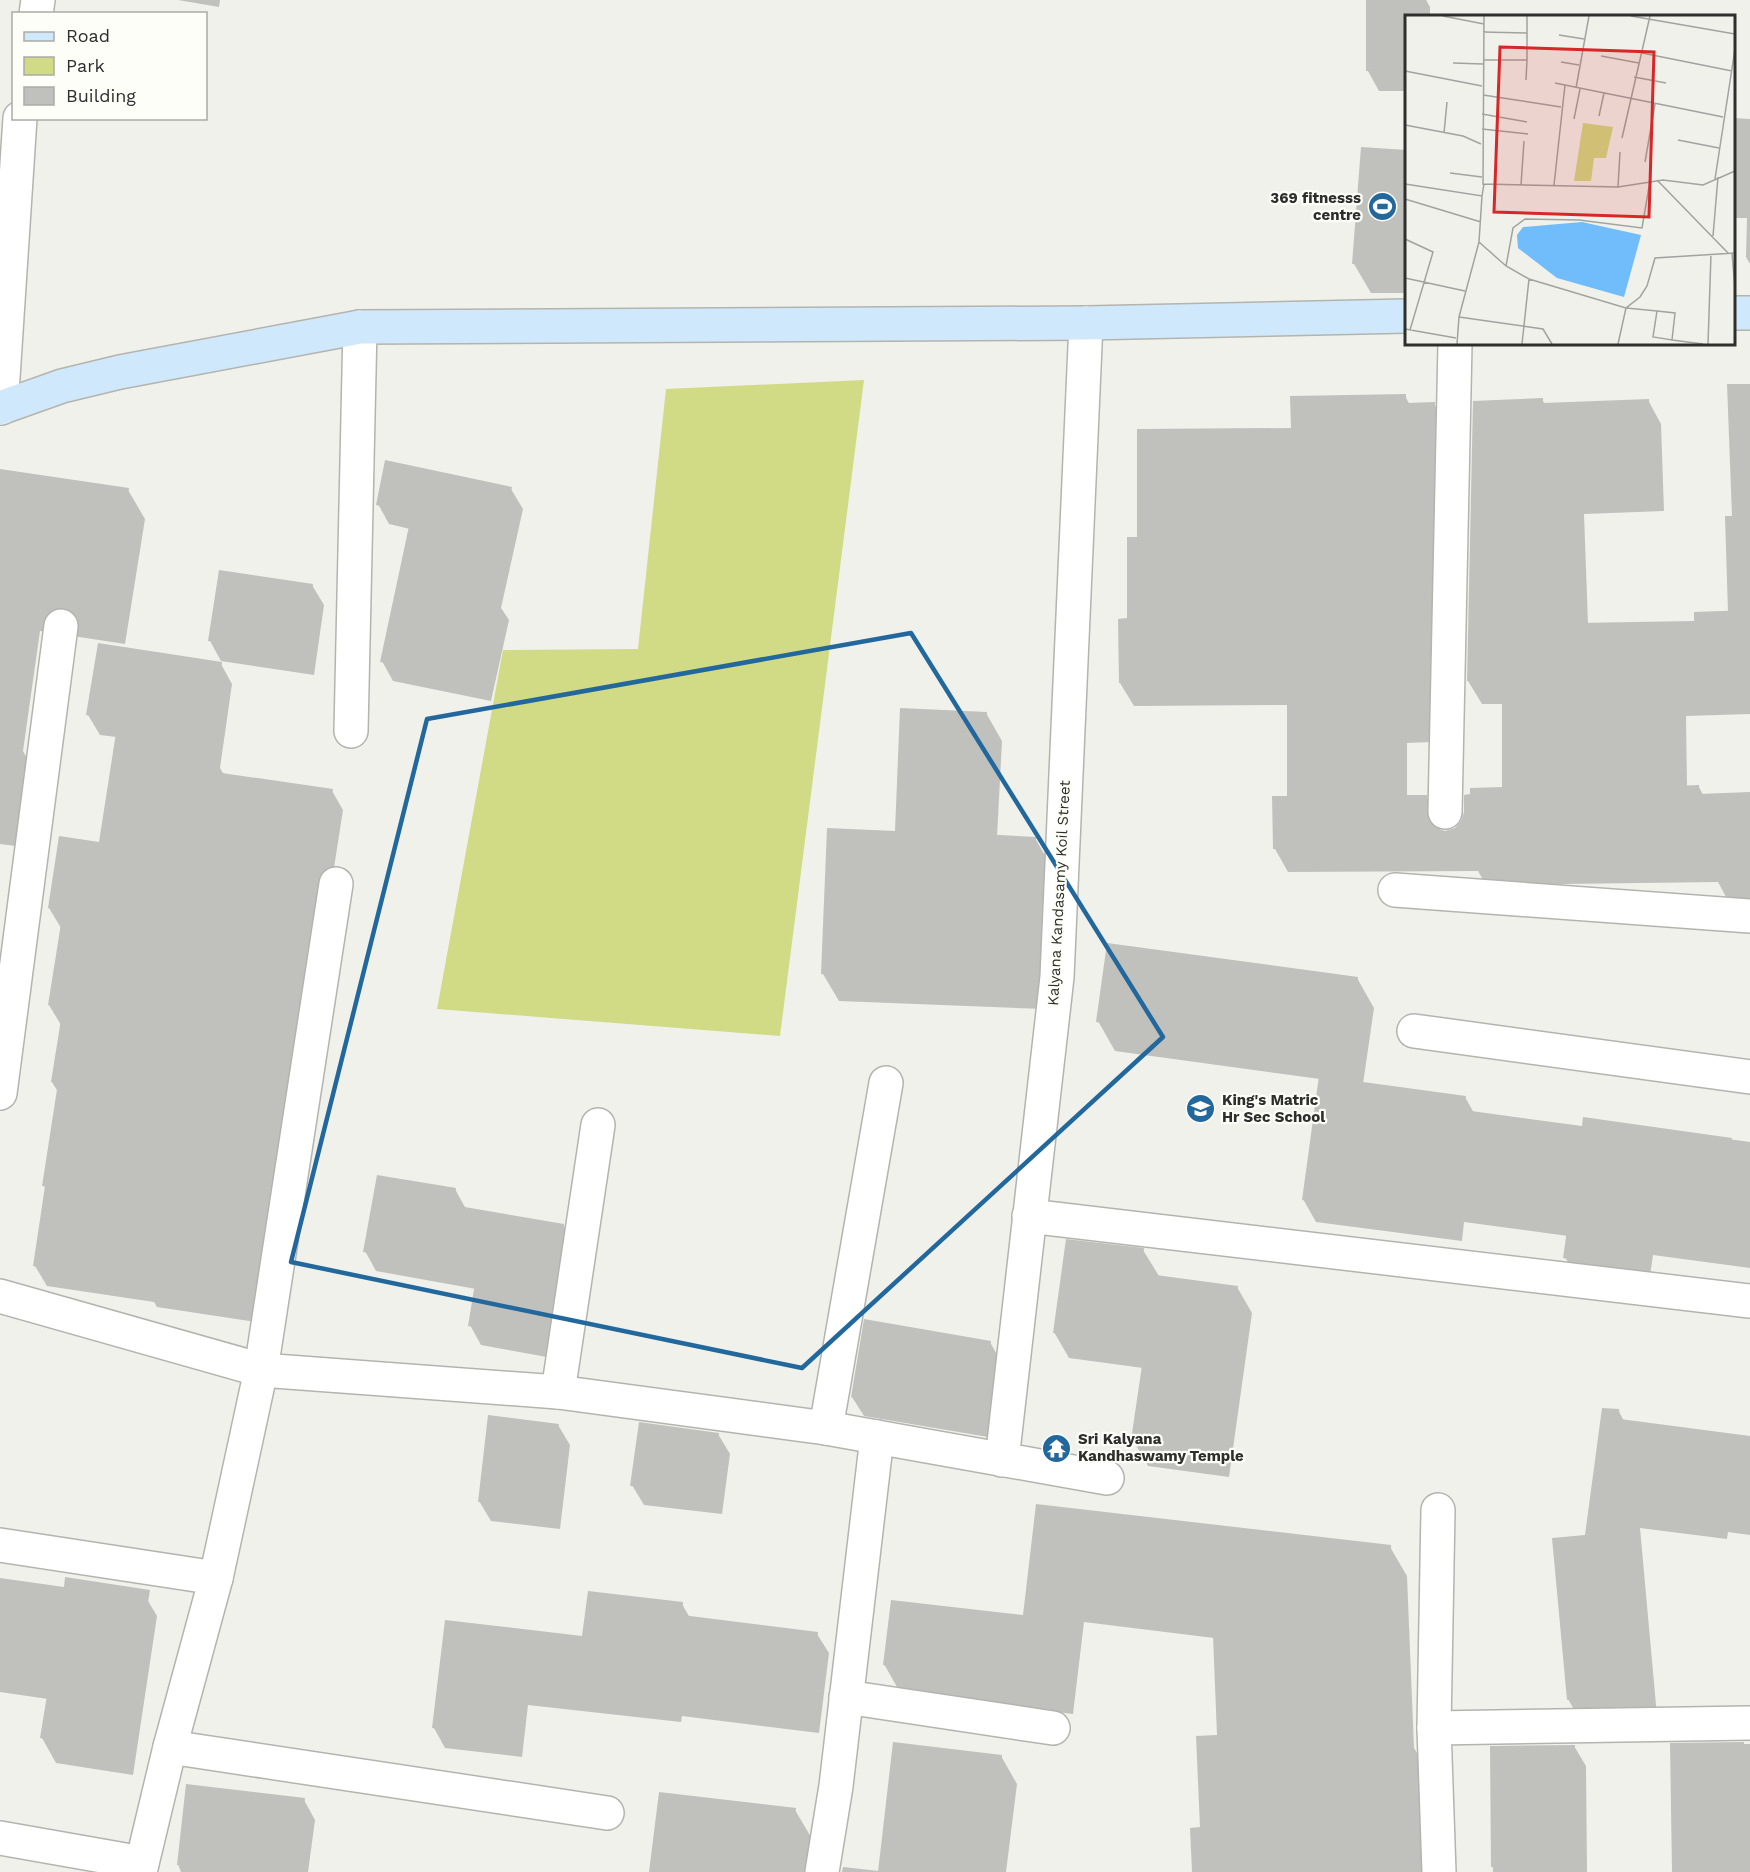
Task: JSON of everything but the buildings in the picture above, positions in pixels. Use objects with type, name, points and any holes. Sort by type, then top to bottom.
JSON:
[{"type":"main road","points":[[1,408],[62,386],[120,372],[360,327],[1086,323],[1405,316]]},
{"type":"street","points":[[1,408],[20,120]]},
{"type":"street","name":"Kalyana Kandasamy Koil Street","points":[[1002,1460],[1057,977],[1086,323]]},
{"type":"street","points":[[351,731],[360,327]]},
{"type":"street","points":[[1445,812],[1455,345]]},
{"type":"street","points":[[0,1093],[62,627]]},
{"type":"street","points":[[0,1838],[141,1867],[170,1748],[216,1578],[261,1370],[336,884]]},
{"type":"street","points":[[1395,890],[1750,916]]},
{"type":"street","points":[[1414,1031],[1750,1077]]},
{"type":"street","points":[[826,1428],[886,1083]]},
{"type":"street","points":[[558,1392],[598,1125]]},
{"type":"street","points":[[1029,1216],[1750,1301]]},
{"type":"street","points":[[0,1296],[261,1370],[558,1392],[826,1428],[1107,1478]]},
{"type":"street","points":[[822,1872],[836,1786],[877,1437]]},
{"type":"street","points":[[1438,1510],[1434,1728],[1439,1872]]},
{"type":"street","points":[[0,1545],[216,1578]]},
{"type":"street","points":[[846,1696],[1053,1728]]},
{"type":"street","points":[[1434,1728],[1750,1723]]},
{"type":"street","points":[[170,1748],[607,1812]]},
{"type":"highlighted area","points":[[911,633],[1163,1037],[802,1368],[291,1262],[427,719]]},
{"type":"green space","points":[[864,380],[780,1036],[437,1009],[503,650],[638,649],[666,389]]},
{"type":"place","name":"369 fitnesss centre","points":[[1382,207]]},
{"type":"place","name":"King's Matric Hr Sec School","points":[[1201,1109]]},
{"type":"place","name":"Sri Kalyana Kandhaswamy Temple","points":[[1057,1448]]}]
